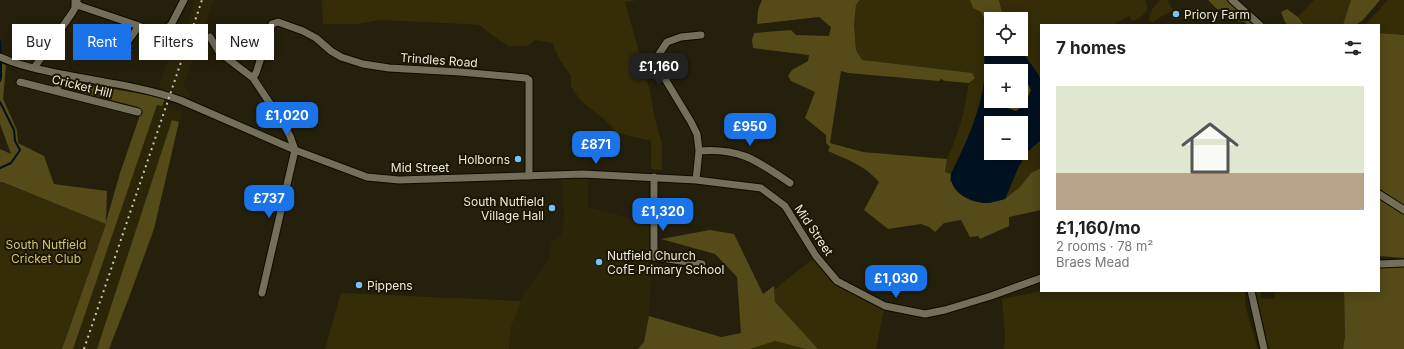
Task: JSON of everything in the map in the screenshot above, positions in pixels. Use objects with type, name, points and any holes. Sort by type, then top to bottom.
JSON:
[{"type":"street","points":[[172,24],[184,0]]},
{"type":"street","points":[[1232,0],[1259,24]]},
{"type":"street","points":[[76,1],[80,6],[139,26],[131,37]]},
{"type":"street","points":[[34,68],[72,13],[76,1]]},
{"type":"street","name":"Trindles Road","points":[[253,78],[272,24],[278,22],[303,31],[316,38],[331,51],[341,57],[363,64],[389,68],[526,78],[529,80],[529,176]]},
{"type":"street","points":[[696,180],[699,151],[695,129],[662,74],[658,63],[659,54],[667,42],[681,37],[701,35]]},
{"type":"street","points":[[210,37],[219,52],[253,78],[279,117],[290,136],[295,150],[262,293]]},
{"type":"street","name":"Mid Street","points":[[0,58],[9,62],[64,75],[162,94],[180,100],[295,150],[366,177],[399,180],[583,174],[696,180],[761,188],[785,206],[816,256],[837,281],[885,306],[925,314],[965,304],[1040,278]]},
{"type":"street","points":[[56,91],[64,75]]},
{"type":"street","name":"Cricket Hill","points":[[20,82],[138,112]]},
{"type":"street","points":[[699,151],[720,150],[743,154],[762,164],[790,183]]},
{"type":"street","points":[[654,177],[654,257],[702,264]]},
{"type":"street","points":[[1380,195],[1404,210]]},
{"type":"street","points":[[1380,264],[1404,263]]},
{"type":"street","points":[[1251,292],[1264,349]]},
{"type":"shaded area","points":[[195,0],[214,0],[205,24],[187,24]]},
{"type":"shaded area","points":[[762,0],[860,0],[856,5],[854,25],[856,50],[862,60],[972,73],[975,78],[969,83],[945,81],[941,79],[939,81],[848,73],[841,71],[830,143],[863,152],[947,159],[945,172],[951,174],[950,181],[989,203],[1005,199],[1020,187],[1031,173],[1040,168],[1040,210],[1009,217],[1009,226],[980,239],[978,236],[970,237],[961,220],[944,223],[935,232],[929,227],[921,224],[888,229],[864,210],[879,182],[862,167],[828,151],[830,147],[826,143],[826,135],[805,118],[815,92],[791,81],[788,76],[792,70],[808,61],[809,55],[753,48],[752,40],[754,33],[791,30],[796,35],[829,36],[831,27],[819,17],[757,24],[758,10]]},
{"type":"shaded area","points":[[970,0],[999,0],[1002,12],[984,12],[984,18],[981,12],[973,8]]},
{"type":"shaded area","points":[[1208,0],[1226,0],[1254,24],[1246,24],[1245,22],[1236,21],[1222,10],[1217,9]]},
{"type":"shaded area","points":[[1351,0],[1380,0],[1363,20],[1357,24],[1343,24]]},
{"type":"shaded area","points":[[1287,9],[1298,17],[1303,24],[1287,24],[1281,12]]},
{"type":"shaded area","points":[[1380,33],[1404,35],[1404,205],[1394,200],[1380,189]]},
{"type":"shaded area","points":[[168,60],[193,60],[183,87],[191,93],[187,101],[159,87]]},
{"type":"shaded area","points":[[0,63],[6,65],[3,99],[17,130],[18,143],[44,156],[54,184],[107,191],[106,222],[120,173],[141,112],[138,107],[65,88],[67,81],[165,98],[162,106],[157,105],[73,349],[62,349],[106,224],[0,182],[0,149],[11,154],[0,124]]},
{"type":"shaded area","points":[[1028,84],[1031,90],[1028,98]]},
{"type":"shaded area","points":[[157,105],[182,111],[179,122],[172,121],[97,349],[73,349]]},
{"type":"shaded area","points":[[1007,108],[1020,108],[1016,111]]},
{"type":"shaded area","points":[[172,120],[179,122],[154,229],[109,349],[97,349]]},
{"type":"shaded area","name":"Nutfield Church CofE Primary School","points":[[561,174],[588,174],[588,207],[626,217],[653,228],[649,316],[643,349],[509,349],[511,327],[523,295],[546,264],[550,255],[551,242],[561,236],[564,217]]},
{"type":"shaded area","points":[[1380,200],[1404,215],[1404,258],[1380,256]]},
{"type":"shaded area","points":[[710,230],[734,234],[763,294],[774,286],[775,302],[818,349],[806,349],[775,341],[750,349],[638,349],[644,342],[649,316],[721,337],[741,333],[737,277],[715,254],[661,239]]},
{"type":"shaded area","points":[[1404,267],[1404,349],[1343,349],[1345,336],[1344,292],[1380,292],[1380,268]]},
{"type":"green space","points":[[322,0],[637,0],[625,2],[650,91],[654,115],[662,144],[662,170],[652,169],[651,141],[617,133],[605,120],[580,100],[571,86],[571,76],[560,60],[552,43],[536,40],[527,46],[509,46],[479,25],[381,20],[358,24],[323,24]]},
{"type":"green space","points":[[860,0],[970,0],[973,8],[981,12],[984,18],[985,56],[982,93],[967,141],[951,174],[945,172],[947,159],[963,115],[969,83],[974,78],[862,60],[856,50],[854,25],[856,5]]},
{"type":"green space","points":[[999,0],[1145,0],[1147,3],[1146,10],[1142,16],[1132,21],[1129,16],[1115,24],[1040,24],[1040,79],[1025,56],[1028,56],[1028,12],[1002,12]]},
{"type":"green space","points":[[1160,0],[1167,0],[1173,10],[1152,22],[1149,19],[1152,9]]},
{"type":"green space","points":[[1314,0],[1351,0],[1344,24],[1303,24],[1298,17]]},
{"type":"green space","points":[[1388,0],[1404,0],[1404,35],[1380,33],[1380,24],[1366,24]]},
{"type":"green space","points":[[1040,141],[1040,168],[1031,173],[1020,187],[1005,199],[1023,160],[1028,160],[1028,151]]},
{"type":"green space","name":"South Nutfield Cricket Club","points":[[0,182],[106,224],[62,349],[0,349]]},
{"type":"green space","points":[[814,258],[834,283],[884,310],[876,349],[816,349],[774,302],[775,289]]},
{"type":"green space","points":[[1040,291],[1245,292],[1245,305],[1258,349],[1004,349],[1005,335],[1002,299]]},
{"type":"green space","points":[[1255,292],[1261,292],[1261,298],[1274,299],[1275,292],[1344,292],[1345,336],[1343,349],[1270,349],[1270,347],[1266,347],[1254,300]]},
{"type":"green space","points":[[341,293],[521,301],[511,327],[509,349],[325,349]]},
{"type":"green space","points":[[775,341],[806,349],[750,349]]},
{"type":"water","points":[[985,56],[1025,56],[1040,79],[1040,141],[1028,151],[1028,116],[984,116],[984,160],[1023,160],[1005,199],[989,203],[976,202],[963,196],[954,187],[951,181],[951,174],[967,141],[979,106],[984,82],[984,108],[1007,108],[1016,111],[1020,108],[1028,108],[1028,98],[1031,90],[1028,84],[1028,64],[984,64]]},
{"type":"waterway","points":[[0,41],[1,56]]},
{"type":"waterway","points":[[0,81],[1,60]]},
{"type":"waterway","points":[[0,102],[14,130],[15,141],[20,150],[11,163],[0,168]]},
{"type":"railway","points":[[84,349],[202,0]]},
{"type":"place","name":"Priory Farm","points":[[1176,14]]},
{"type":"place","name":"Holborns","points":[[518,159]]},
{"type":"place","name":"South Nutfield Village Hall","points":[[552,208]]},
{"type":"place","name":"Nutfield Church CofE Primary School","points":[[599,262]]},
{"type":"place","name":"Pippens","points":[[359,285]]}]
